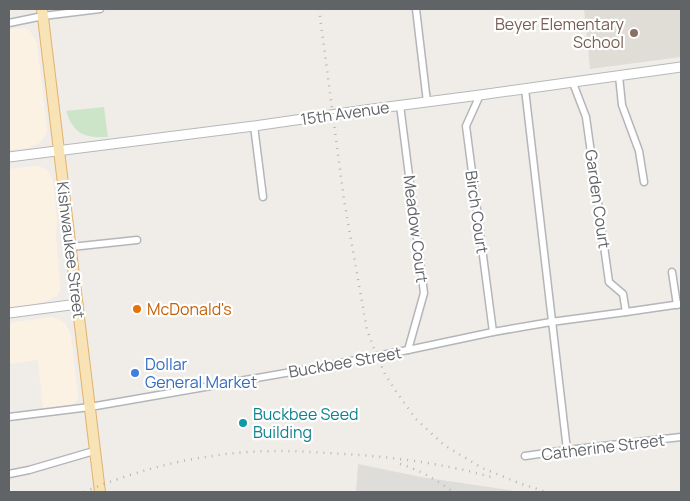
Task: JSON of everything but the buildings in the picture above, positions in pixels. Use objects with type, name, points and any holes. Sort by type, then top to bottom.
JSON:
[{"type":"main road","name":"Kishwaukee Street","points":[[42,12],[100,492]]},
{"type":"main road","name":"15th Avenue","points":[[9,157],[480,96],[681,67]]},
{"type":"main road","points":[[9,313],[78,304]]},
{"type":"street","points":[[9,23],[42,12],[100,9]]},
{"type":"street","points":[[416,9],[427,102]]},
{"type":"street","points":[[619,76],[622,104],[639,151],[644,182]]},
{"type":"street","name":"Garden Court","points":[[573,83],[586,117],[609,282],[623,294],[626,312]]},
{"type":"street","points":[[525,89],[567,450]]},
{"type":"street","name":"Birch Court","points":[[480,96],[466,126],[493,332]]},
{"type":"street","name":"Meadow Court","points":[[400,105],[424,293],[408,350]]},
{"type":"street","points":[[254,126],[263,197]]},
{"type":"street","points":[[71,247],[137,240]]},
{"type":"street","points":[[672,272],[679,304]]},
{"type":"street","name":"Buckbee Street","points":[[9,417],[90,407],[408,350],[493,332],[679,304]]},
{"type":"street","name":"Catherine Street","points":[[524,456],[681,438]]},
{"type":"street","points":[[9,474],[94,451]]},
{"type":"shaded area","name":"Beyer Elementary School","points":[[584,9],[681,9],[681,57],[590,69]]},
{"type":"shaded area","points":[[25,28],[29,30],[37,44],[47,128],[46,134],[38,144],[27,148],[9,150],[9,29]]},
{"type":"shaded area","points":[[35,166],[47,170],[53,181],[57,219],[56,236],[60,289],[58,295],[51,299],[32,305],[9,308],[9,169]]},
{"type":"shaded area","points":[[52,317],[65,323],[71,335],[78,400],[71,405],[43,408],[38,360],[9,364],[9,323]]},
{"type":"shaded area","points":[[358,464],[421,477],[520,492],[356,492]]},
{"type":"green space","points":[[104,107],[108,137],[93,137],[81,133],[73,125],[66,111]]},
{"type":"railway","points":[[319,9],[344,200],[367,330],[385,374],[416,419],[444,445],[482,468],[546,492]]},
{"type":"railway","points":[[84,492],[115,480],[163,466],[226,454],[269,451],[298,451],[390,458],[438,465],[491,477]]},
{"type":"railway","points":[[400,464],[428,476],[453,492]]},
{"type":"place","name":"Beyer Elementary School","points":[[634,33]]},
{"type":"place","name":"McDonald's","points":[[137,309]]},
{"type":"place","name":"Dollar General Market","points":[[135,373]]},
{"type":"place","name":"Buckbee Seed Building","points":[[243,423]]}]
